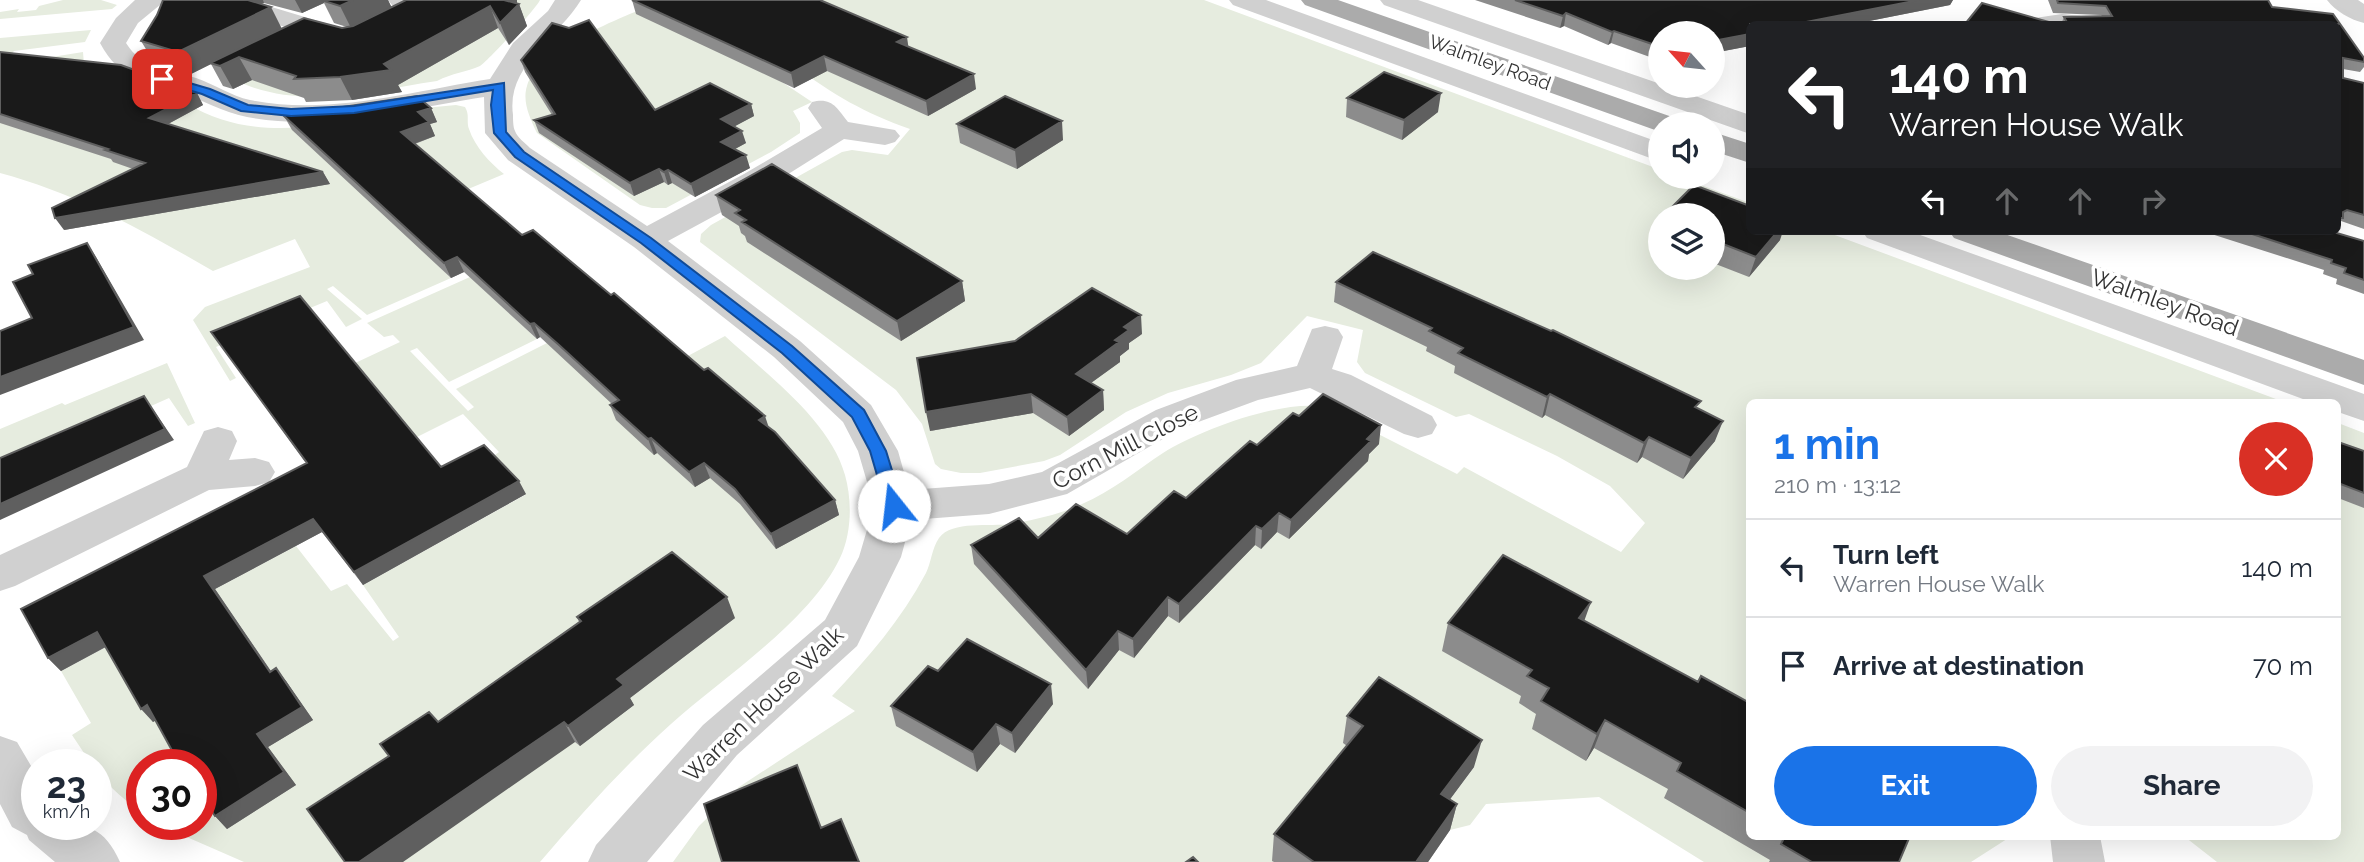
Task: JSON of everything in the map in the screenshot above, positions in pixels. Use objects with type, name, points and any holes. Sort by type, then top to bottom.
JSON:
[{"type":"main road","name":"Walmley Road","points":[[1327,2],[1648,118]]},
{"type":"main road","name":"Walmley Road","points":[[1976,235],[2364,373]]},
{"type":"street","points":[[153,0],[135,10],[122,24],[113,43],[121,60],[142,74],[192,87],[246,108],[291,113],[354,109],[500,86]]},
{"type":"street","points":[[294,0],[265,13],[353,40],[422,6],[401,0]]},
{"type":"street","points":[[568,0],[558,16],[523,49],[500,86],[497,105],[500,133],[519,154],[646,240],[787,349],[858,414],[878,451],[894,506]]},
{"type":"street","points":[[1242,0],[1648,148]]},
{"type":"street","points":[[1393,0],[1746,123]]},
{"type":"street","points":[[2340,0],[2364,15]]},
{"type":"street","points":[[280,44],[335,10]]},
{"type":"street","points":[[192,87],[226,70]]},
{"type":"street","points":[[646,240],[755,181],[830,119],[885,136]]},
{"type":"street","points":[[1725,149],[1746,126]]},
{"type":"street","points":[[1889,235],[2339,399]]},
{"type":"street","points":[[1325,337],[1312,375],[1338,384],[1418,425]]},
{"type":"street","name":"Corn Mill Close","points":[[894,506],[989,499],[1054,484],[1122,443],[1169,419],[1249,389],[1312,375]]},
{"type":"street","points":[[2341,400],[2364,408]]},
{"type":"street","points":[[0,574],[210,458],[255,472]]},
{"type":"street","name":"Warren House Walk","points":[[614,862],[720,740],[841,632],[880,557],[894,506]]},
{"type":"street","points":[[0,757],[21,795]]},
{"type":"street","points":[[67,840],[94,862]]},
{"type":"street","points":[[2076,840],[2078,862]]},
{"type":"shaded area","points":[[63,0],[101,0],[117,5],[112,9],[0,19],[0,12],[36,10],[39,6]]},
{"type":"shaded area","points":[[517,0],[540,0],[480,66],[437,81],[359,93],[307,97],[256,88],[231,78],[493,27],[499,29],[511,22]]},
{"type":"shaded area","points":[[664,0],[1204,0],[1648,165],[1648,189],[1712,189],[1746,202],[1746,235],[1835,235],[2276,399],[1746,399],[1746,840],[2005,840],[1971,862],[1704,862],[1599,797],[1486,804],[1470,825],[1450,830],[1434,821],[1474,767],[1343,743],[1358,753],[1274,862],[673,862],[699,826],[739,787],[855,711],[832,696],[895,623],[926,573],[937,542],[945,532],[962,526],[1019,522],[1074,508],[1103,493],[1163,453],[1219,426],[1287,408],[1325,407],[1457,474],[1464,467],[1621,552],[1645,523],[1610,486],[1557,456],[1469,414],[1456,417],[1365,373],[1357,362],[1363,330],[1307,316],[1261,363],[1231,375],[1168,393],[1126,412],[1060,455],[1044,461],[980,473],[941,469],[935,464],[922,424],[896,390],[700,242],[701,234],[711,225],[842,152],[852,150],[888,155],[910,129],[850,102],[795,66],[779,80],[812,102],[793,111],[800,123],[800,133],[771,152],[666,208],[640,205],[537,133],[528,110],[525,98],[527,86],[535,72],[548,58],[587,34]]},
{"type":"shaded area","points":[[91,30],[85,42],[14,51],[2,65],[83,52],[84,64],[188,104],[219,119],[252,126],[320,126],[456,105],[465,107],[469,129],[475,142],[488,160],[504,174],[392,221],[451,278],[367,315],[333,286],[327,289],[362,319],[346,327],[327,301],[216,347],[236,378],[230,381],[193,320],[205,307],[310,267],[295,239],[213,271],[136,228],[83,203],[0,173],[0,38]]},
{"type":"shaded area","points":[[470,277],[537,339],[449,382],[417,348],[410,351],[468,411],[474,407],[456,389],[547,343],[608,399],[725,336],[777,382],[811,417],[826,435],[845,475],[850,506],[847,538],[840,558],[808,604],[764,647],[654,740],[603,791],[540,862],[244,862],[194,840],[217,840],[217,749],[126,749],[126,801],[112,788],[112,749],[81,749],[72,735],[91,723],[61,671],[296,546],[331,591],[347,584],[393,641],[399,637],[363,585],[525,495],[491,458],[499,452],[463,414],[415,438],[353,364],[400,342],[393,335],[384,337],[367,323]]},
{"type":"shaded area","points":[[167,363],[195,423],[188,426],[169,398],[0,473],[0,429]]},
{"type":"shaded area","points":[[2341,424],[2364,433],[2364,862],[2217,862],[2189,840],[2341,840]]},
{"type":"building","points":[[163,0],[248,0],[271,7],[178,52],[141,41]]},
{"type":"building","points":[[353,0],[340,6],[324,1]]},
{"type":"building","points":[[406,0],[504,0],[519,4],[500,23],[490,6],[384,64],[391,70],[340,77],[294,79],[296,76],[239,57],[220,66],[210,63],[304,18],[342,28],[353,26]]},
{"type":"building","points":[[632,0],[820,0],[907,37],[897,42],[974,74],[926,101],[824,56],[791,73]]},
{"type":"building","points":[[1515,0],[1919,0],[1811,21],[1746,21],[1746,35],[1726,39],[1726,21],[1648,21],[1648,43],[1612,32],[1566,13],[1563,16]]},
{"type":"building","points":[[2057,0],[2268,0],[2272,7],[2333,14],[2338,21],[2066,21],[2064,17],[2112,16],[2106,6],[2058,3]]},
{"type":"building","points":[[1982,3],[2045,21],[1967,21]]},
{"type":"building","points":[[589,20],[655,110],[710,83],[751,104],[721,119],[742,131],[721,142],[746,155],[691,184],[668,170],[664,172],[659,169],[630,183],[534,120],[555,114],[521,60],[552,23],[569,28]]},
{"type":"building","points":[[2341,25],[2364,58],[2364,62],[2343,58],[2343,78],[2364,83],[2364,215],[2347,210],[2343,212],[2343,218]]},
{"type":"building","points":[[0,52],[121,65],[197,93],[149,118],[323,172],[55,218],[52,208],[145,163],[0,114]]},
{"type":"building","points":[[1384,72],[1441,93],[1404,120],[1347,98]]},
{"type":"building","points":[[417,96],[431,108],[418,112],[429,122],[401,132],[522,235],[533,230],[611,295],[614,293],[704,370],[708,368],[765,416],[759,420],[775,432],[835,500],[771,534],[735,489],[704,463],[689,472],[651,438],[648,439],[610,405],[619,400],[559,345],[534,323],[530,324],[457,257],[444,263],[284,116],[287,110],[329,109]]},
{"type":"building","points":[[1005,96],[1062,121],[1015,150],[957,124]]},
{"type":"building","points":[[772,164],[962,281],[897,321],[742,222],[746,220],[735,213],[740,210],[716,195]]},
{"type":"building","points":[[1690,189],[1705,189],[1746,204],[1746,235],[1775,235],[1756,257],[1725,245],[1725,203],[1676,203]]},
{"type":"building","points":[[2341,234],[2364,241],[2364,280],[2344,273],[2346,268],[2331,263],[2332,260],[2255,235]]},
{"type":"building","points":[[87,243],[134,327],[0,377],[0,331],[32,318],[13,282],[33,274],[28,265]]},
{"type":"building","points":[[1373,252],[1553,330],[1701,401],[1695,407],[1723,421],[1691,458],[1649,437],[1644,443],[1550,394],[1547,397],[1458,353],[1463,348],[1429,331],[1432,328],[1336,282]]},
{"type":"building","points":[[1092,288],[1141,315],[1124,327],[1129,330],[1115,340],[1119,342],[1076,374],[1103,390],[1067,417],[1031,394],[926,412],[917,358],[1015,341]]},
{"type":"building","points":[[300,296],[441,467],[484,445],[519,481],[354,572],[313,519],[204,576],[270,672],[276,668],[302,707],[257,734],[284,772],[217,815],[217,749],[171,749],[147,705],[141,709],[97,632],[48,658],[21,609],[307,463],[211,332]]},
{"type":"building","points":[[1323,394],[1381,425],[1367,439],[1371,441],[1291,520],[1279,513],[1262,529],[1256,526],[1179,604],[1168,597],[1133,639],[1118,631],[1086,670],[971,545],[1019,518],[1038,538],[1076,504],[1127,534],[1174,491],[1186,498],[1250,441],[1257,445],[1293,413],[1299,416]]},
{"type":"building","points":[[144,396],[165,429],[0,504],[0,458]]},
{"type":"building","points":[[2341,443],[2364,451],[2364,493],[2341,484]]},
{"type":"building","points":[[672,552],[727,597],[617,679],[624,685],[568,726],[564,722],[359,862],[345,862],[307,809],[389,756],[380,744],[429,712],[438,722],[581,621],[577,617]]},
{"type":"building","points":[[1503,555],[1591,602],[1579,618],[1698,682],[1701,676],[1746,701],[1746,811],[1677,771],[1681,763],[1605,720],[1597,734],[1541,701],[1549,688],[1527,676],[1532,670],[1448,623]]},
{"type":"building","points":[[967,639],[1051,684],[1012,733],[996,724],[973,752],[891,706],[928,666],[938,671]]},
{"type":"building","points":[[1379,677],[1482,740],[1441,794],[1457,804],[1416,862],[1314,862],[1274,834],[1363,726],[1347,716]]},
{"type":"building","points":[[797,765],[821,828],[841,819],[859,862],[722,862],[704,804]]},
{"type":"building","points":[[1783,840],[1908,840],[1899,862],[1812,862],[1781,844]]},
{"type":"route","points":[[162,79],[182,83],[246,108],[291,113],[354,109],[500,86],[497,105],[500,133],[519,154],[646,240],[787,349],[858,414],[878,451],[894,506]]}]
